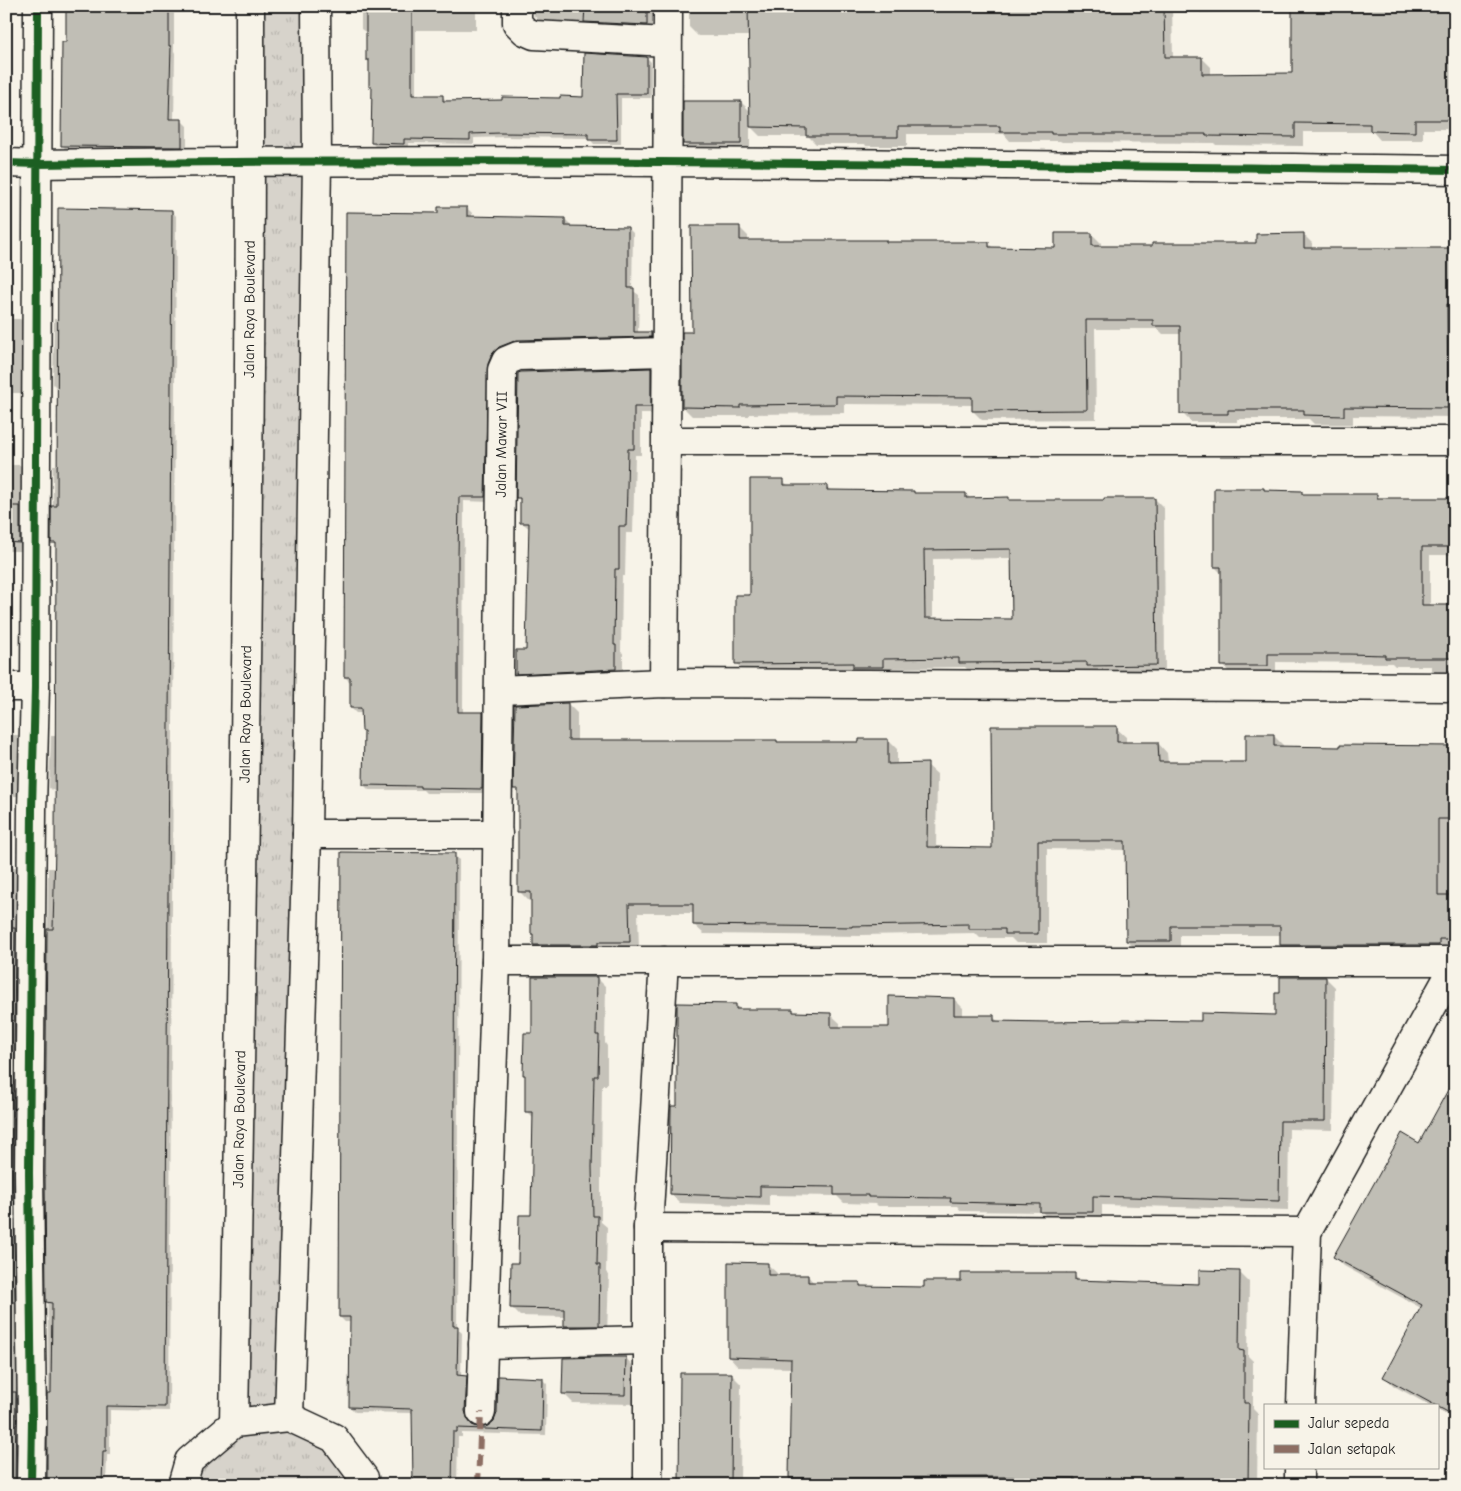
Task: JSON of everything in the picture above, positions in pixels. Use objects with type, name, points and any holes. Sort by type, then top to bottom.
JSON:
[{"type":"street","points":[[31,1485],[29,1173],[35,686],[38,6]]},
{"type":"street","name":"Jalan Raya Boulevard","points":[[234,1423],[244,818],[251,161],[250,6]]},
{"type":"street","points":[[289,1417],[307,834],[317,161],[316,6]]},
{"type":"street","points":[[518,6],[517,23],[525,31],[534,35],[667,42]]},
{"type":"street","points":[[664,683],[667,441],[666,162],[668,6]]},
{"type":"street","points":[[6,163],[251,161],[666,162],[1455,170]]},
{"type":"street","name":"Jalan Mawar VII","points":[[481,1412],[496,961],[502,370],[506,361],[518,356],[666,352]]},
{"type":"street","points":[[667,441],[1455,441]]},
{"type":"street","points":[[499,690],[664,683],[1455,687]]},
{"type":"street","points":[[6,687],[35,686]]},
{"type":"street","points":[[307,834],[498,834]]},
{"type":"street","points":[[496,961],[1455,963],[1307,1232],[1301,1404]]},
{"type":"street","points":[[648,1485],[648,1228],[664,961]]},
{"type":"street","points":[[648,1228],[1307,1232]]},
{"type":"street","points":[[483,1344],[648,1340]]},
{"type":"street","points":[[182,1485],[189,1461],[234,1423],[289,1417],[334,1438],[364,1478],[365,1485]]},
{"type":"street","points":[[1299,1468],[1299,1485]]},
{"type":"green space","points":[[250,6],[316,6],[289,1417],[334,1438],[365,1485],[182,1485],[234,1423]]},
{"type":"green space","points":[[1200,6],[1313,6],[1313,10],[1200,12]]},
{"type":"building","points":[[66,6],[169,6],[169,46],[171,46],[169,119],[182,119],[182,147],[61,146],[62,42],[66,42]]},
{"type":"building","points":[[366,6],[412,6],[412,95],[443,95],[443,101],[502,100],[502,97],[583,97],[584,53],[647,57],[647,94],[616,94],[617,140],[588,140],[588,134],[500,133],[470,134],[470,140],[404,139],[404,144],[371,143],[372,87],[369,87],[369,60],[366,60]]},
{"type":"building","points":[[585,6],[647,6],[647,25],[584,22]]},
{"type":"building","points":[[748,6],[1164,6],[1165,57],[1202,57],[1202,74],[1292,73],[1292,6],[1455,6],[1455,120],[1415,120],[1415,132],[1370,131],[1370,124],[1295,123],[1295,137],[1206,136],[1206,134],[1051,134],[1051,132],[1000,132],[1000,126],[898,126],[898,137],[856,137],[806,136],[806,128],[750,127]]},
{"type":"building","points":[[683,101],[741,101],[741,144],[683,144]]},
{"type":"building","points":[[438,207],[467,207],[467,216],[565,218],[565,226],[628,227],[628,288],[634,288],[634,332],[651,332],[651,337],[517,340],[499,347],[492,354],[488,364],[485,497],[459,497],[458,558],[458,712],[483,712],[482,789],[363,785],[364,731],[362,731],[361,708],[350,708],[350,677],[344,677],[346,212],[438,213]]},
{"type":"building","points":[[58,208],[172,210],[165,1407],[106,1406],[106,1451],[103,1451],[102,1485],[47,1485],[47,1393],[51,1393],[52,1303],[46,1302],[47,929],[53,929],[55,848],[56,543],[51,543],[51,506],[57,506]]},
{"type":"building","points":[[691,226],[740,226],[740,240],[989,242],[989,247],[1055,248],[1055,233],[1092,233],[1092,246],[1152,246],[1152,243],[1256,243],[1256,234],[1304,233],[1304,248],[1455,248],[1455,304],[1447,304],[1448,408],[1344,407],[1344,416],[1304,415],[1304,410],[1228,410],[1228,414],[1180,414],[1180,326],[1153,326],[1153,320],[1086,320],[1087,410],[972,411],[972,397],[836,396],[836,404],[740,405],[740,408],[682,407],[682,332],[692,332]]},
{"type":"building","points":[[651,368],[651,407],[634,407],[634,449],[628,449],[626,526],[619,526],[619,569],[615,569],[614,645],[616,645],[616,669],[516,674],[516,650],[526,650],[529,523],[520,523],[520,498],[516,498],[518,373]]},
{"type":"building","points":[[750,479],[784,479],[784,485],[827,485],[827,490],[966,493],[966,498],[1009,497],[1009,500],[1104,500],[1104,498],[1155,498],[1157,665],[1087,666],[1087,662],[959,663],[959,658],[883,659],[883,667],[853,667],[853,663],[735,664],[735,595],[750,595]],"holes":[[[1011,549],[1012,619],[925,618],[924,550]]]},
{"type":"building","points":[[1214,488],[1264,488],[1264,490],[1302,491],[1302,494],[1377,494],[1377,498],[1455,498],[1455,547],[1422,547],[1422,605],[1455,605],[1455,658],[1385,658],[1385,655],[1348,654],[1268,654],[1268,666],[1221,666],[1221,567],[1214,567]]},
{"type":"building","points":[[6,506],[20,506],[20,543],[6,542]]},
{"type":"building","points":[[568,703],[568,740],[859,742],[859,739],[888,739],[888,764],[928,763],[927,847],[992,848],[991,726],[1117,726],[1117,742],[1158,742],[1159,762],[1246,762],[1246,734],[1274,734],[1274,746],[1455,746],[1455,819],[1438,819],[1438,895],[1455,895],[1455,939],[1439,939],[1439,945],[1280,945],[1280,926],[1171,926],[1171,941],[1126,941],[1125,841],[1038,841],[1038,934],[1005,934],[1005,929],[969,929],[969,924],[852,927],[693,925],[693,904],[629,904],[630,942],[598,942],[598,945],[533,945],[533,934],[531,934],[531,892],[518,892],[518,789],[513,789],[515,705]]},
{"type":"building","points":[[341,852],[455,853],[453,1326],[458,1326],[457,1375],[467,1376],[465,1411],[468,1420],[472,1425],[480,1428],[488,1426],[494,1421],[497,1413],[498,1376],[543,1378],[542,1431],[457,1428],[457,1432],[453,1432],[452,1485],[413,1485],[412,1409],[349,1407],[350,1317],[339,1317]]},
{"type":"building","points":[[6,928],[15,928],[13,1173],[15,1302],[6,1302]]},
{"type":"building","points":[[532,977],[597,977],[596,1035],[599,1035],[598,1076],[594,1076],[592,1167],[593,1216],[598,1216],[597,1265],[600,1265],[599,1326],[564,1326],[564,1309],[510,1308],[511,1263],[518,1263],[519,1215],[531,1215],[533,1112],[525,1112],[525,1075],[523,1075],[524,1033],[532,1033]]},
{"type":"building","points":[[1280,977],[1326,977],[1325,1121],[1280,1121],[1279,1201],[1093,1196],[1093,1212],[1040,1212],[1040,1204],[950,1202],[951,1198],[834,1195],[834,1187],[760,1186],[760,1197],[670,1194],[671,1106],[677,1106],[677,1003],[736,1004],[736,1009],[793,1009],[793,1012],[831,1013],[831,1027],[889,1027],[889,996],[954,998],[954,1015],[994,1015],[994,1021],[1201,1021],[1201,1013],[1275,1015],[1275,993],[1280,993]]},
{"type":"building","points":[[1455,1077],[1455,1416],[1438,1407],[1438,1404],[1433,1404],[1383,1377],[1422,1305],[1333,1257],[1402,1133],[1419,1143]]},
{"type":"building","points":[[728,1262],[768,1263],[768,1275],[808,1275],[808,1282],[860,1282],[860,1286],[924,1287],[924,1281],[961,1281],[961,1273],[1075,1273],[1075,1280],[1199,1284],[1199,1270],[1240,1271],[1239,1350],[1244,1351],[1244,1403],[1249,1403],[1248,1485],[1109,1485],[1109,1482],[1075,1482],[1075,1478],[789,1478],[791,1359],[728,1357]]},
{"type":"building","points":[[626,1357],[625,1395],[562,1394],[563,1358]]},
{"type":"building","points":[[680,1373],[732,1373],[731,1485],[679,1485]]},
{"type":"building","points":[[6,1392],[16,1392],[15,1485],[6,1485]]},
{"type":"marked path","points":[[478,1485],[481,1412]]},
{"type":"cycle path","points":[[31,1485],[29,1173],[35,687],[38,6]]},
{"type":"cycle path","points":[[6,163],[392,161],[1455,170]]}]
